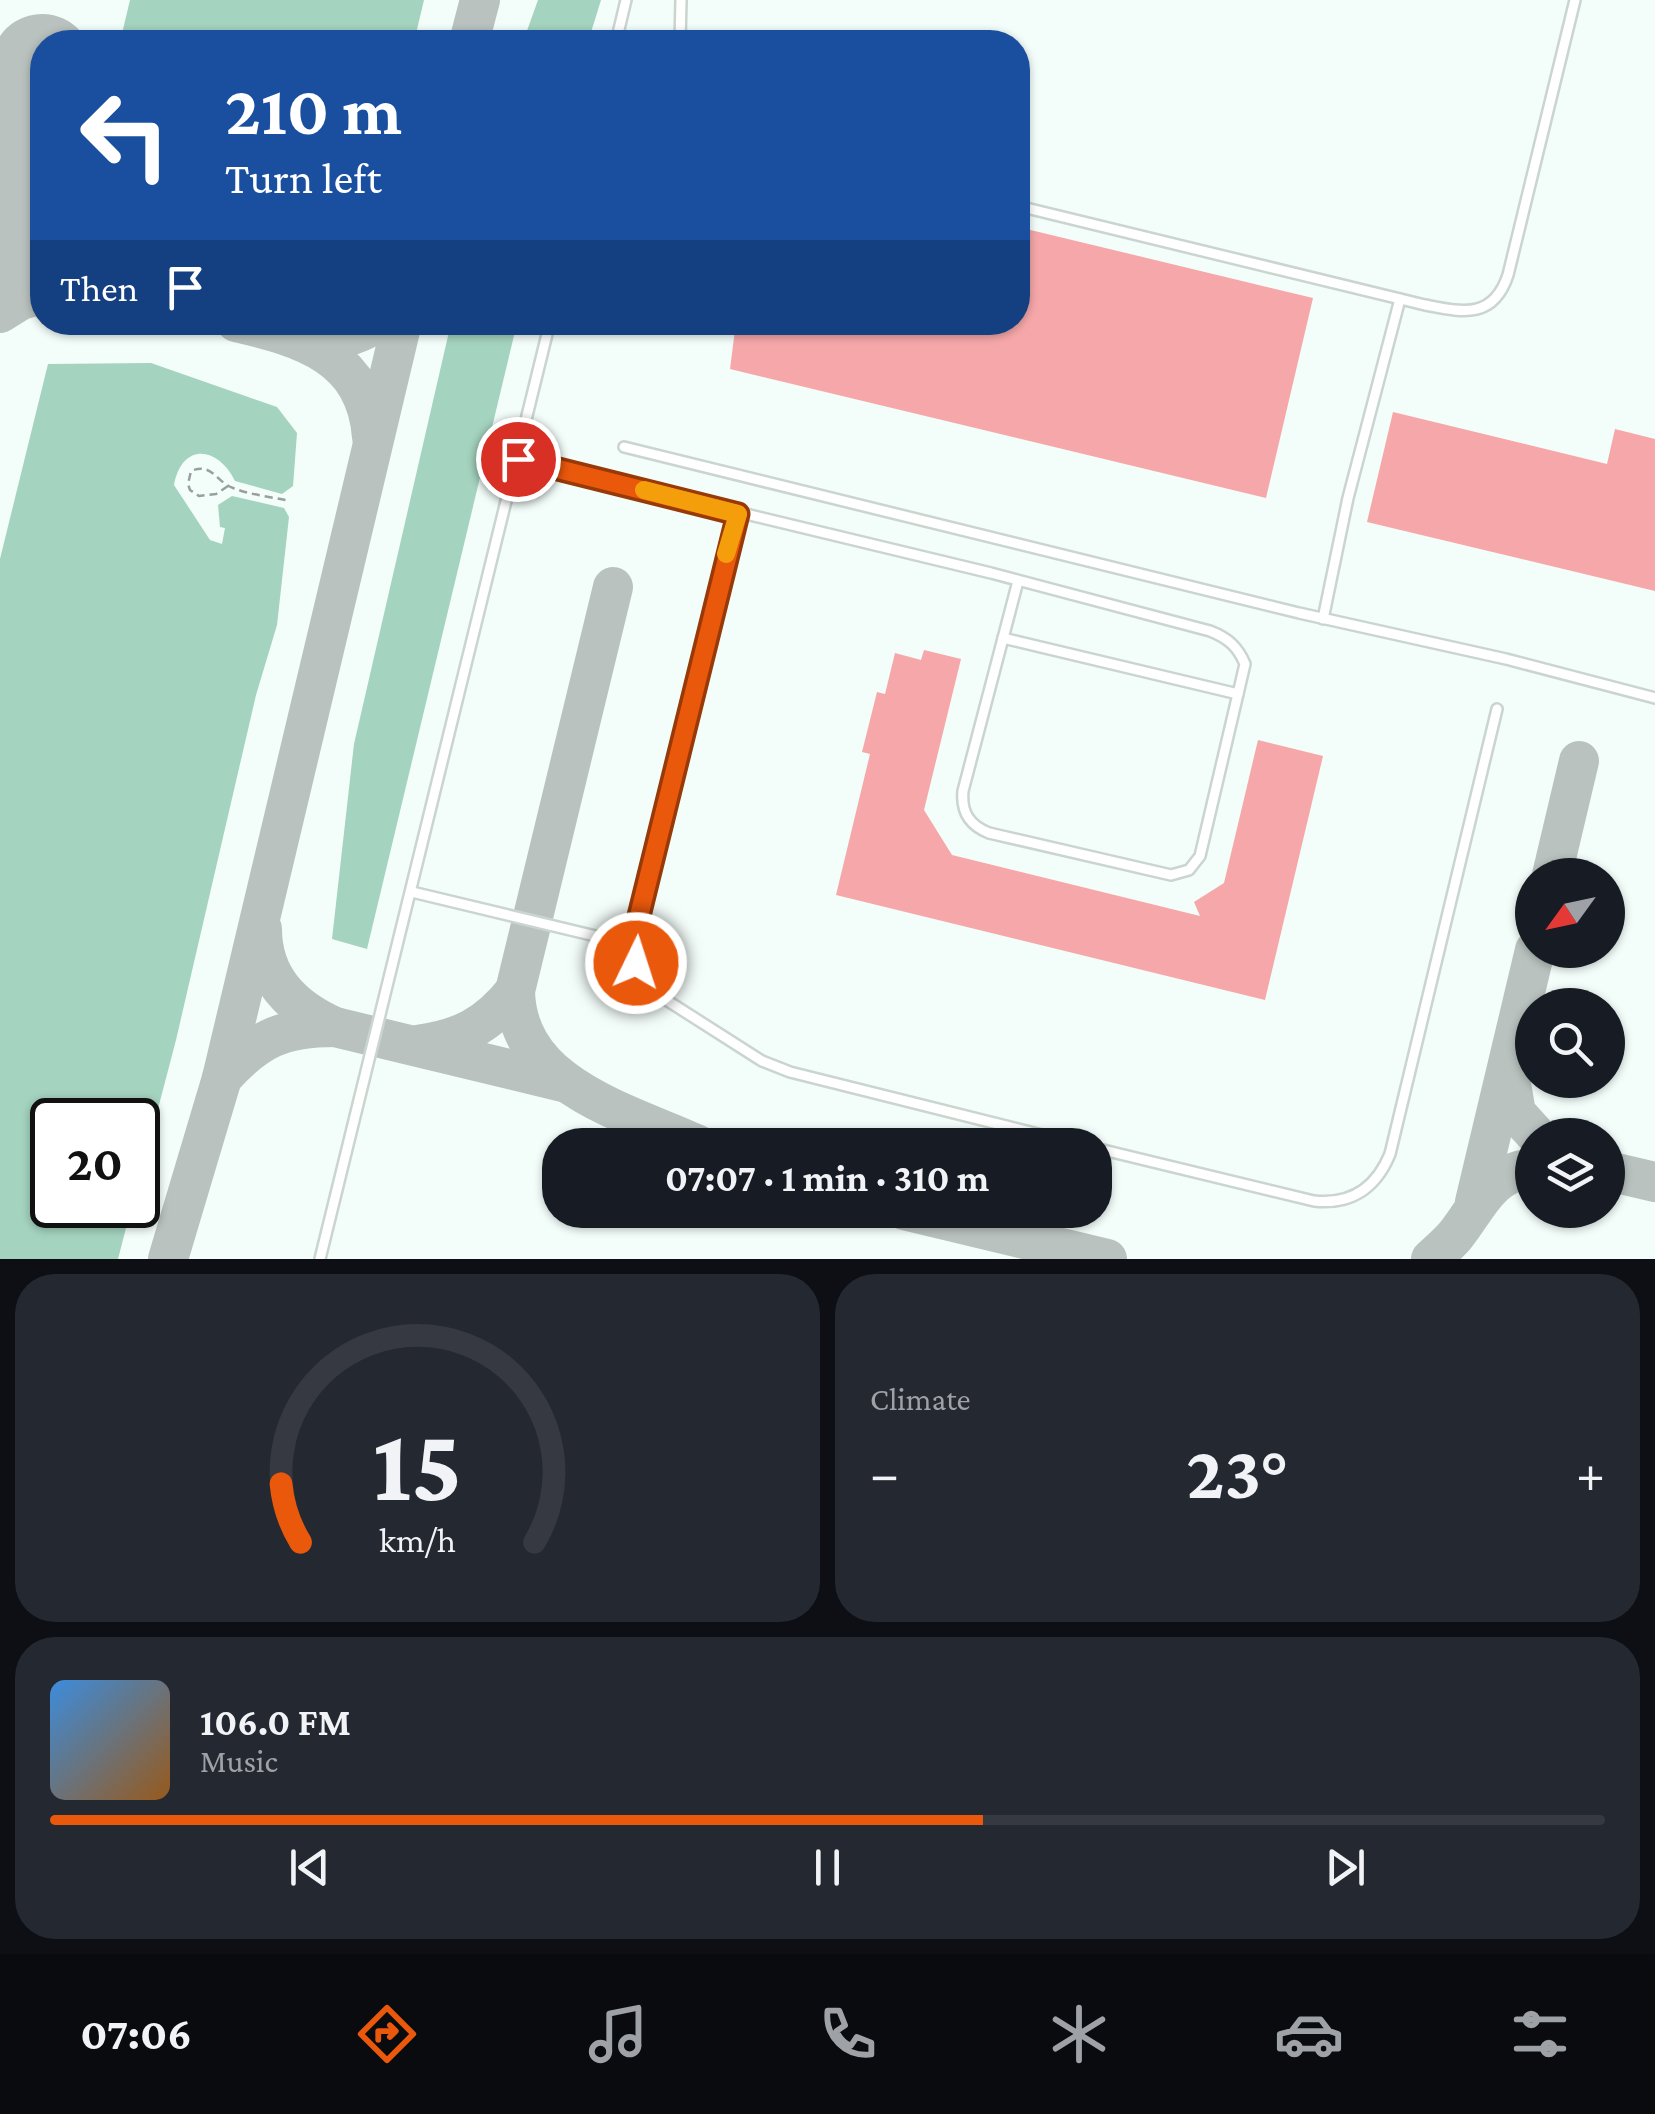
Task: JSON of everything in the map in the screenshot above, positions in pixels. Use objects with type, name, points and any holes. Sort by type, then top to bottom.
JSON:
[{"type":"lane","points":[[619,30],[626,0]]},
{"type":"lane","points":[[680,30],[681,0]]},
{"type":"lane","points":[[1030,209],[1400,299],[1466,312],[1490,303],[1502,291],[1574,0]]},
{"type":"lane","points":[[1323,619],[1348,498],[1400,299]]},
{"type":"lane","points":[[320,1259],[547,335]]},
{"type":"lane","points":[[624,447],[1655,698]]},
{"type":"lane","points":[[518,459],[1018,581],[1222,636],[1240,653],[1245,664],[1200,856],[1188,870],[1171,875],[988,832],[970,822],[962,802],[1018,581]]},
{"type":"lane","points":[[738,514],[633,945],[640,976],[649,988],[728,1042],[790,1072],[1014,1128]]},
{"type":"lane","points":[[1003,638],[1238,694]]},
{"type":"lane","points":[[1112,1152],[1334,1204],[1376,1182],[1390,1154],[1498,709]]},
{"type":"lane","points":[[412,892],[633,945]]},
{"type":"path","points":[[228,486],[216,494],[200,496],[190,490],[188,478],[191,471],[207,469],[228,486],[290,501]]},
{"type":"green space","points":[[130,0],[424,0],[417,30],[123,30]]},
{"type":"green space","points":[[538,0],[601,0],[592,30],[527,30]]},
{"type":"green space","points":[[448,335],[514,335],[367,949],[332,939],[354,744]]},
{"type":"green space","points":[[151,363],[277,407],[297,433],[293,486],[282,494],[235,481],[219,461],[201,454],[185,461],[174,485],[210,540],[222,544],[225,528],[220,527],[218,505],[232,496],[284,508],[289,517],[277,625],[256,695],[160,1101],[160,1098],[30,1098],[30,1228],[126,1228],[118,1259],[0,1259],[0,559],[48,364]]},
{"type":"building","points":[[1030,230],[1313,298],[1266,498],[730,369],[734,335],[1030,335]]},
{"type":"building","points":[[1393,412],[1607,464],[1615,429],[1655,439],[1655,591],[1367,522]]},
{"type":"building","points":[[924,650],[961,659],[924,810],[952,855],[1200,916],[1194,902],[1224,883],[1258,740],[1323,756],[1265,1000],[836,895],[870,754],[862,752],[877,692],[885,694],[895,653],[921,660]]},
{"type":"taxiway","points":[[472,30],[480,0]]},
{"type":"taxiway","points":[[0,194],[17,170],[20,216],[30,239]]},
{"type":"taxiway","points":[[0,265],[30,273]]},
{"type":"taxiway","points":[[0,313],[30,297]]},
{"type":"taxiway","points":[[285,335],[327,355],[344,369],[358,387],[372,437]]},
{"type":"taxiway","points":[[303,340],[351,335]]},
{"type":"taxiway","points":[[168,1259],[222,1078],[399,335]]},
{"type":"taxiway","points":[[613,587],[515,991],[520,1024],[534,1050],[555,1073],[609,1107],[658,1128]]},
{"type":"taxiway","points":[[1556,858],[1579,761]]},
{"type":"taxiway","points":[[262,929],[267,962],[282,989],[305,1011],[335,1027],[563,1082]]},
{"type":"taxiway","points":[[1475,1202],[1531,968]]},
{"type":"taxiway","points":[[417,1045],[472,1029],[515,991]]},
{"type":"taxiway","points":[[222,1078],[247,1054],[272,1038],[300,1029],[335,1027]]},
{"type":"taxiway","points":[[1509,1072],[1516,1113],[1521,1118]]},
{"type":"taxiway","points":[[1431,1259],[1455,1236],[1495,1184],[1515,1172]]},
{"type":"taxiway","points":[[1625,1175],[1655,1182]]},
{"type":"taxiway","points":[[979,1228],[1107,1259]]},
{"type":"runway","points":[[0,243],[30,116]]},
{"type":"slow traffic","points":[[644,490],[738,514],[726,554]]},
{"type":"route","points":[[518,459],[738,514],[637,924],[633,945],[636,963]]}]
